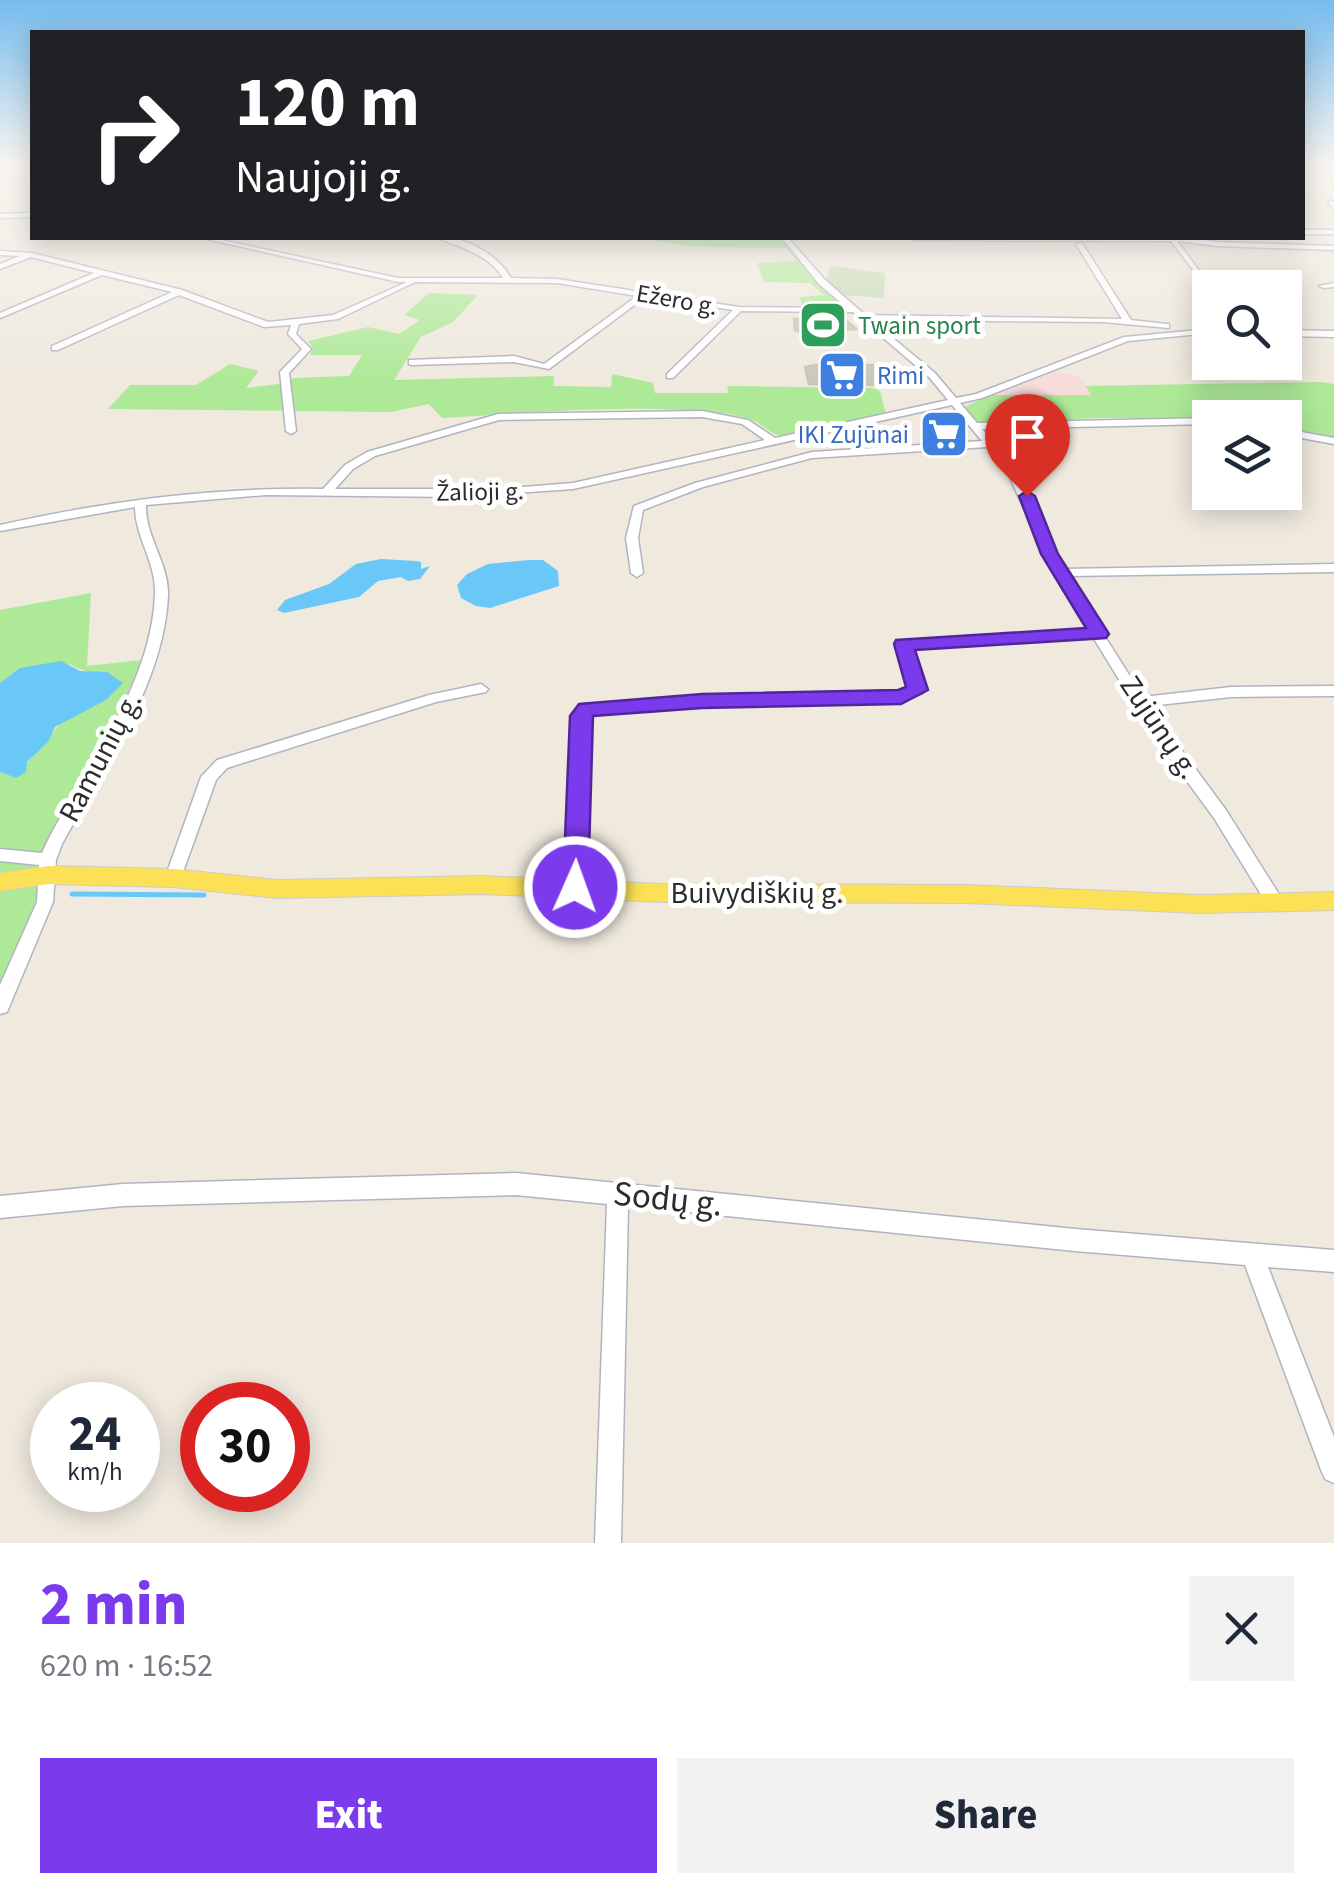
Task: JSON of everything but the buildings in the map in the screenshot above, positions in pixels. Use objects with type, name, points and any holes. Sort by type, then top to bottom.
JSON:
[{"type":"main road","name":"Buivydiškių g.","points":[[0,882],[49,867],[277,889],[575,887],[664,893],[968,894],[1198,904],[1334,901]]},
{"type":"street","name":"Ežero g.","points":[[214,240],[374,277],[588,284],[739,309],[1128,322],[1192,331]]},
{"type":"street","points":[[449,240],[498,264],[508,280]]},
{"type":"street","name":"Zujūnų g.","points":[[787,240],[822,282],[912,355],[1020,484],[1060,572],[1139,702],[1220,814],[1274,901]]},
{"type":"street","points":[[1195,240],[1334,248]]},
{"type":"street","points":[[1174,242],[1195,270]]},
{"type":"street","points":[[1080,244],[1128,322]]},
{"type":"street","points":[[0,252],[32,255],[180,292],[232,309],[260,324],[295,324],[345,314],[415,280]]},
{"type":"street","points":[[0,267],[32,255]]},
{"type":"street","points":[[0,316],[100,272]]},
{"type":"street","points":[[1322,286],[1334,285]]},
{"type":"street","points":[[55,348],[180,292]]},
{"type":"street","points":[[412,362],[514,359],[546,367],[644,293]]},
{"type":"street","points":[[670,376],[739,309]]},
{"type":"street","points":[[292,431],[284,372],[307,349],[292,334],[295,324]]},
{"type":"street","name":"Žalioji g.","points":[[0,528],[227,494],[523,491],[564,487],[979,396],[1113,343],[1192,331]]},
{"type":"street","points":[[1302,333],[1334,334]]},
{"type":"street","points":[[326,492],[349,467],[371,454],[490,418],[702,414],[745,422],[774,442]]},
{"type":"street","points":[[974,426],[1192,420]]},
{"type":"street","points":[[1302,435],[1334,440]]},
{"type":"street","points":[[638,573],[632,538],[638,508],[663,497],[812,455],[989,444]]},
{"type":"street","name":"Ramunių g.","points":[[0,1006],[45,902],[49,867],[155,644],[162,594],[156,554],[139,518],[141,504]]},
{"type":"street","points":[[1060,572],[1334,568]]},
{"type":"street","points":[[575,887],[581,716],[587,709],[702,701],[901,697],[918,690],[904,644],[1099,634]]},
{"type":"street","points":[[173,878],[209,778],[222,764],[434,698],[481,689]]},
{"type":"street","points":[[1139,702],[1232,692],[1334,691]]},
{"type":"street","points":[[0,855],[49,867]]},
{"type":"street","name":"Sodų g.","points":[[0,1207],[122,1195],[516,1184],[1075,1240],[1334,1261]]},
{"type":"street","points":[[608,1543],[618,1194]]},
{"type":"street","points":[[1252,1254],[1334,1470]]},
{"type":"shaded area","points":[[1049,371],[1079,376],[1092,395],[989,395]]},
{"type":"green space","points":[[654,240],[782,240],[819,285],[854,314],[803,313],[800,297],[824,295],[810,283],[764,282],[757,263],[797,261],[786,248],[695,247]]},
{"type":"green space","points":[[829,268],[885,273],[884,298],[843,295],[826,280]]},
{"type":"green space","points":[[429,293],[478,295],[453,322],[421,337],[394,380],[554,376],[553,386],[611,387],[612,374],[653,383],[655,393],[729,393],[727,386],[873,388],[880,391],[886,414],[783,436],[740,416],[677,410],[576,410],[442,418],[429,404],[391,412],[108,409],[130,385],[196,385],[230,364],[259,371],[246,388],[294,378],[349,376],[362,355],[310,355],[313,348],[308,341],[368,327],[399,334],[420,320],[404,315]]},
{"type":"green space","points":[[1334,384],[1334,439],[1302,432],[1302,400],[1192,400],[1192,418],[976,423],[965,407],[989,395],[1091,395],[1086,386]]},
{"type":"green space","points":[[91,593],[87,666],[142,660],[123,705],[33,872],[0,878],[0,772],[16,778],[68,717],[103,699],[122,683],[70,664],[0,683],[0,610]]},
{"type":"green space","points":[[37,883],[39,896],[0,987],[0,889]]},
{"type":"water","points":[[381,559],[421,562],[421,569],[430,566],[420,579],[378,581],[359,597],[284,613],[277,610],[285,600],[329,584],[356,564]]},
{"type":"water","points":[[543,560],[558,571],[559,586],[490,608],[461,598],[457,585],[467,574],[488,564]]},
{"type":"water","points":[[61,661],[80,671],[107,672],[123,683],[106,700],[55,727],[48,742],[27,762],[26,772],[16,778],[0,772],[0,683],[20,668]]},
{"type":"waterway","points":[[72,894],[204,895]]},
{"type":"place","name":"Twain sport","points":[[823,325]]},
{"type":"place","name":"Rimi","points":[[842,375]]},
{"type":"place","name":"IKI Zujūnai","points":[[944,434]]},
{"type":"route","points":[[575,887],[581,716],[587,709],[702,701],[813,702],[901,697],[918,690],[904,644],[1099,634],[1050,554],[1027,496]]}]
